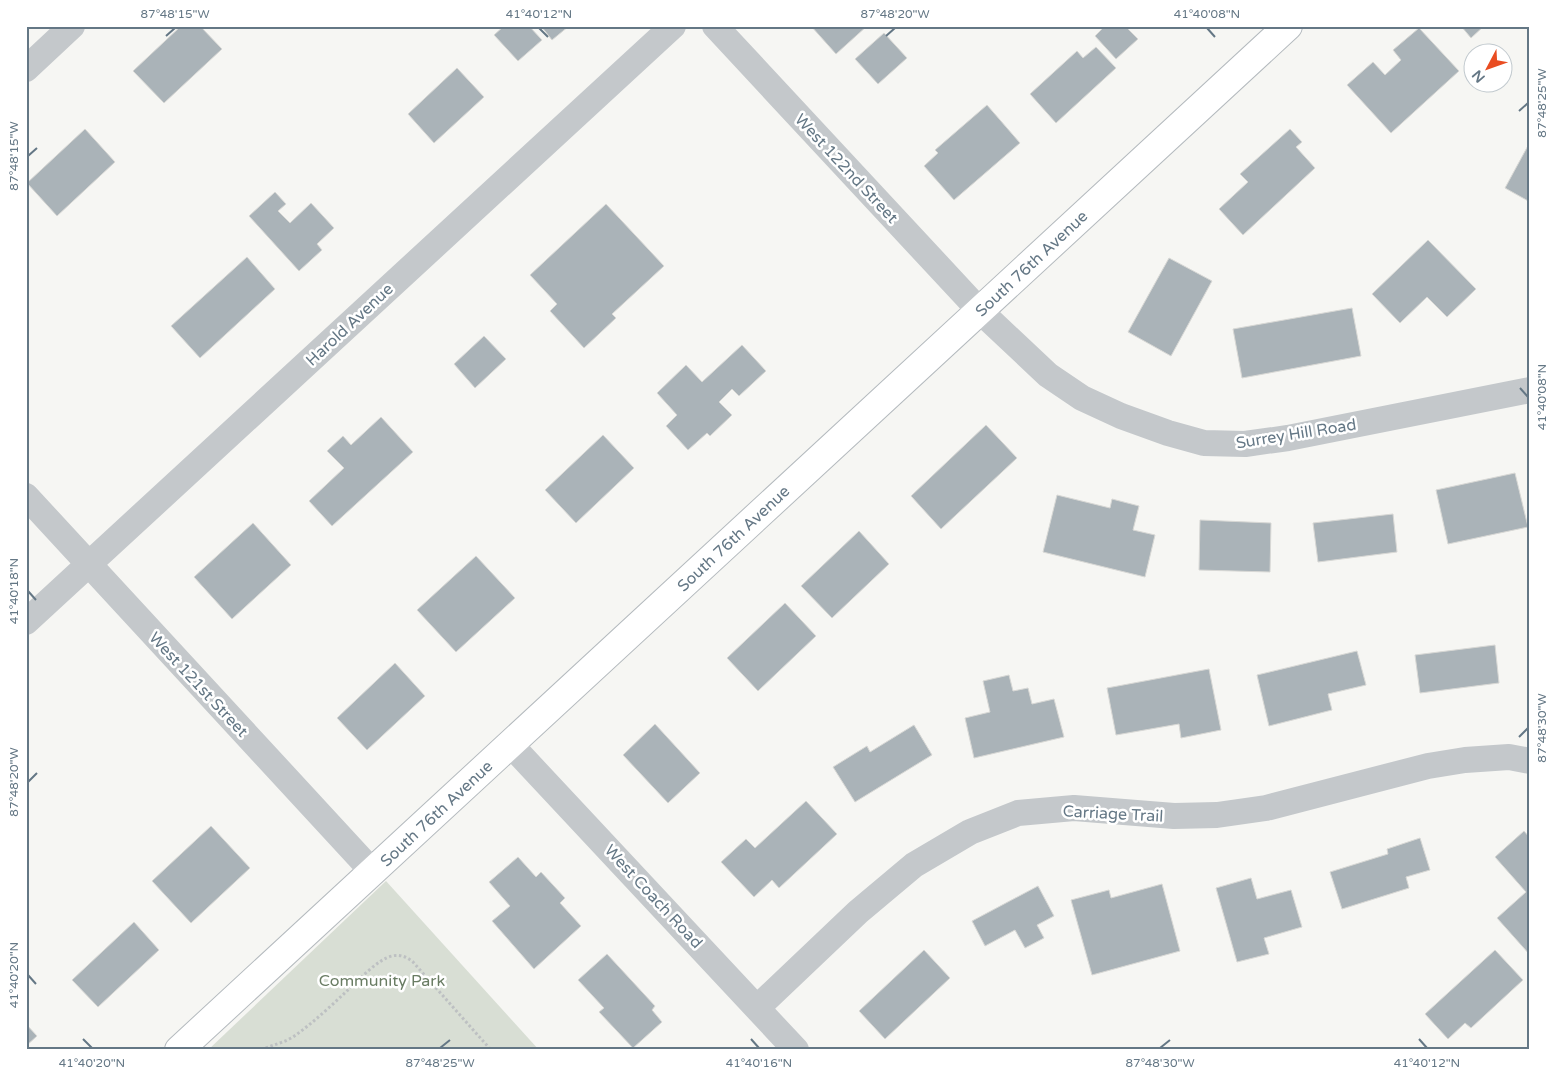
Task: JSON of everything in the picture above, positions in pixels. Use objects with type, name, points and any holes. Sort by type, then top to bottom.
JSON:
[{"type":"street","points":[[26,69],[72,26]]},
{"type":"street","name":"Harold Avenue","points":[[26,622],[672,26]]},
{"type":"street","name":"West 122nd Street","points":[[715,26],[980,310]]},
{"type":"street","name":"South 76th Avenue","points":[[179,1050],[1288,26]]},
{"type":"street","name":"Surrey Hill Road","points":[[980,310],[1048,375],[1082,398],[1122,416],[1168,433],[1204,443],[1245,444],[1288,438],[1530,390]]},
{"type":"street","name":"West 121st Street","points":[[26,496],[372,871]]},
{"type":"street","name":"West Coach Road","points":[[510,744],[796,1050]]},
{"type":"street","name":"Carriage Trail","points":[[758,1008],[858,912],[914,865],[970,832],[1018,813],[1074,808],[1174,816],[1217,815],[1266,808],[1428,766],[1465,760],[1509,757],[1530,761]]},
{"type":"path","points":[[261,1050],[283,1043],[295,1036],[366,973],[391,956],[399,955],[413,962],[491,1050]]},
{"type":"green space","name":"Community Park","points":[[386,881],[539,1050],[208,1050]]},
{"type":"building","points":[[181,26],[200,26],[222,49],[164,103],[133,71]]},
{"type":"building","points":[[504,26],[529,26],[542,40],[518,61],[494,35]]},
{"type":"building","points":[[541,26],[569,26],[552,40]]},
{"type":"building","points":[[811,26],[867,26],[836,54]]},
{"type":"building","points":[[1105,26],[1125,26],[1138,39],[1116,59],[1095,36]]},
{"type":"building","points":[[1461,26],[1484,26],[1471,38]]},
{"type":"building","points":[[1419,28],[1459,71],[1391,133],[1347,85],[1373,62],[1385,75],[1401,60],[1393,50]]},
{"type":"building","points":[[884,33],[907,58],[878,84],[855,59]]},
{"type":"building","points":[[1096,47],[1116,68],[1056,123],[1030,94],[1077,51],[1083,58]]},
{"type":"building","points":[[457,68],[484,97],[434,143],[408,114]]},
{"type":"building","points":[[987,105],[1020,143],[954,200],[924,166],[938,153],[935,150]]},
{"type":"building","points":[[85,129],[115,162],[57,216],[27,183]]},
{"type":"building","points":[[1290,129],[1302,142],[1296,147],[1315,168],[1243,235],[1219,209],[1248,182],[1240,174]]},
{"type":"building","points":[[1530,142],[1530,202],[1505,188]]},
{"type":"building","points":[[275,192],[286,204],[278,211],[290,223],[311,203],[334,228],[317,244],[322,250],[299,271],[249,216]]},
{"type":"building","points":[[606,204],[664,266],[612,314],[616,318],[584,348],[550,311],[557,304],[530,275]]},
{"type":"building","points":[[1428,240],[1476,289],[1447,317],[1427,297],[1400,323],[1372,294]]},
{"type":"building","points":[[247,257],[275,289],[200,358],[171,326]]},
{"type":"building","points":[[1169,258],[1212,281],[1171,356],[1128,332]]},
{"type":"building","points":[[1352,308],[1361,356],[1242,378],[1233,329]]},
{"type":"building","points":[[484,336],[506,359],[475,388],[454,364]]},
{"type":"building","points":[[742,345],[766,371],[739,396],[732,389],[719,402],[732,415],[710,436],[707,433],[688,450],[666,426],[677,415],[657,393],[686,365],[702,382]]},
{"type":"building","points":[[381,417],[413,452],[332,526],[309,501],[344,468],[327,451],[343,436],[351,445]]},
{"type":"building","points":[[986,425],[1017,458],[941,529],[911,496]]},
{"type":"building","points":[[603,435],[634,468],[576,523],[545,490]]},
{"type":"building","points":[[1515,473],[1528,527],[1448,544],[1436,490]]},
{"type":"building","points":[[1057,495],[1110,508],[1112,499],[1139,506],[1133,530],[1155,535],[1145,577],[1043,552]]},
{"type":"building","points":[[1393,514],[1397,552],[1318,562],[1313,523]]},
{"type":"building","points":[[1200,520],[1271,523],[1270,572],[1199,570]]},
{"type":"building","points":[[253,523],[291,565],[232,619],[194,577]]},
{"type":"building","points":[[859,531],[889,564],[832,618],[801,586]]},
{"type":"building","points":[[476,556],[515,598],[456,652],[417,610]]},
{"type":"building","points":[[785,603],[816,636],[758,691],[727,658]]},
{"type":"building","points":[[1495,645],[1499,683],[1420,693],[1415,655]]},
{"type":"building","points":[[1357,651],[1366,685],[1328,694],[1332,710],[1269,726],[1257,675]]},
{"type":"building","points":[[395,663],[425,696],[367,750],[337,718]]},
{"type":"building","points":[[1209,669],[1221,730],[1181,738],[1179,724],[1116,735],[1107,688]]},
{"type":"building","points":[[1009,675],[1013,691],[1028,688],[1032,704],[1054,699],[1064,737],[974,758],[965,718],[990,712],[983,681]]},
{"type":"building","points":[[655,724],[700,773],[668,803],[623,755]]},
{"type":"building","points":[[914,725],[932,755],[855,802],[833,767],[867,746],[870,752]]},
{"type":"building","points":[[806,801],[837,834],[779,888],[772,880],[754,897],[721,862],[746,839],[755,848]]},
{"type":"building","points":[[211,826],[250,868],[191,923],[152,881]]},
{"type":"building","points":[[1524,831],[1530,838],[1530,955],[1497,918],[1526,892],[1495,857]]},
{"type":"building","points":[[1420,838],[1430,870],[1406,877],[1409,888],[1342,909],[1330,872],[1388,854],[1387,849]]},
{"type":"building","points":[[518,857],[536,877],[541,872],[565,898],[560,903],[581,926],[534,969],[492,921],[510,906],[489,882]]},
{"type":"building","points":[[1251,878],[1257,899],[1291,890],[1302,927],[1264,938],[1269,954],[1237,962],[1216,888]]},
{"type":"building","points":[[1162,884],[1180,951],[1092,975],[1071,900],[1109,890],[1111,898]]},
{"type":"building","points":[[1038,886],[1054,916],[1037,925],[1044,938],[1025,948],[1015,930],[985,946],[972,921]]},
{"type":"building","points":[[134,922],[159,950],[98,1007],[72,980]]},
{"type":"building","points":[[924,950],[950,978],[885,1039],[859,1011]]},
{"type":"building","points":[[1495,950],[1523,980],[1471,1028],[1465,1023],[1448,1039],[1425,1014]]},
{"type":"building","points":[[607,954],[655,1006],[652,1010],[662,1022],[633,1048],[599,1012],[604,1008],[578,980]]},
{"type":"building","points":[[26,1024],[37,1036],[26,1046]]}]
